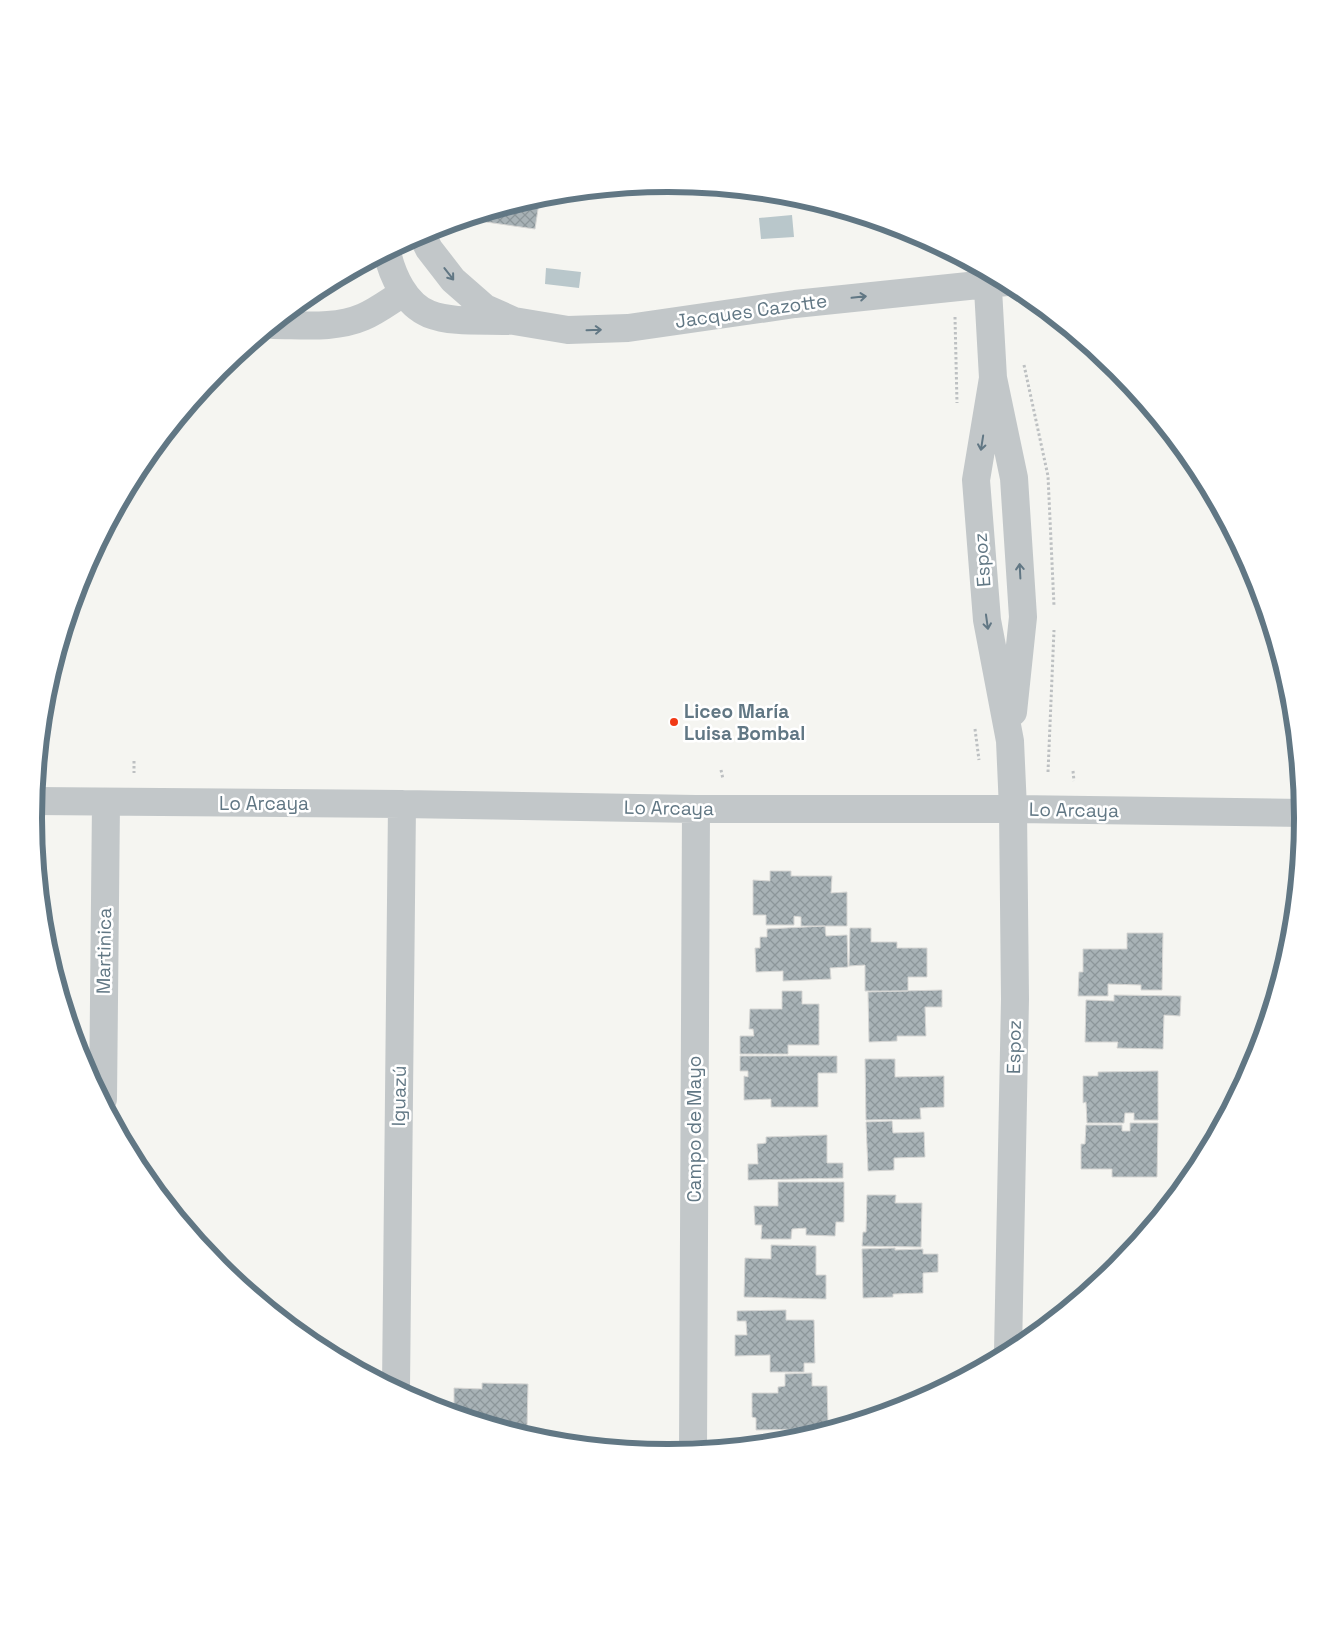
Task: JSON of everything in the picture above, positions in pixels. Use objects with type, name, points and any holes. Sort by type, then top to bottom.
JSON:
[{"type":"street","name":"Jacques Cazotte","points":[[425,241],[453,280],[485,308],[514,322]]},
{"type":"street","name":"Jacques Cazotte","points":[[388,258],[404,293],[416,306],[428,314],[442,317],[514,322],[568,330],[628,328],[795,304],[989,280]]},
{"type":"street","name":"Espoz","points":[[994,283],[993,378],[976,480],[987,620],[1010,741],[1014,809],[1014,999],[1008,1343]]},
{"type":"street","points":[[282,325],[329,325],[347,322],[364,316],[404,293]]},
{"type":"street","name":"Espoz","points":[[993,378],[1014,478],[1023,617],[1010,741]]},
{"type":"street","name":"Lo Arcaya","points":[[43,801],[696,809],[1014,809],[1294,813]]},
{"type":"street","name":"Martinica","points":[[103,1086],[106,802]]},
{"type":"street","name":"Iguazú","points":[[396,1381],[402,804]]},
{"type":"street","name":"Campo de Mayo","points":[[693,1443],[696,809]]},
{"type":"shaded area","points":[[792,215],[794,237],[761,239],[759,218]]},
{"type":"shaded area","points":[[546,268],[581,272],[579,288],[545,284]]},
{"type":"building","points":[[539,206],[535,229],[480,221]]},
{"type":"building","points":[[770,871],[791,871],[791,876],[832,876],[831,893],[847,892],[847,926],[801,926],[801,917],[794,916],[794,925],[766,925],[766,915],[753,915],[753,880],[770,881]]},
{"type":"building","points":[[825,926],[826,936],[847,935],[848,967],[830,968],[831,979],[783,981],[783,971],[756,972],[755,948],[760,948],[760,937],[767,937],[767,929]]},
{"type":"building","points":[[850,928],[871,928],[871,942],[897,942],[897,948],[927,948],[927,977],[908,977],[908,991],[865,991],[865,965],[849,966]]},
{"type":"building","points":[[1127,933],[1163,933],[1162,990],[1141,990],[1141,985],[1108,984],[1108,996],[1078,996],[1079,972],[1083,972],[1083,949],[1127,949]]},
{"type":"building","points":[[942,990],[942,1007],[925,1007],[926,1036],[897,1036],[897,1041],[869,1042],[868,992]]},
{"type":"building","points":[[782,991],[802,991],[802,1004],[819,1004],[819,1045],[788,1045],[788,1054],[740,1054],[740,1036],[754,1036],[753,1029],[749,1029],[750,1009],[782,1009]]},
{"type":"building","points":[[1114,995],[1181,996],[1180,1016],[1164,1015],[1163,1049],[1117,1048],[1118,1042],[1085,1042],[1086,1000],[1114,1001]]},
{"type":"building","points":[[740,1056],[837,1056],[837,1073],[818,1073],[818,1107],[771,1107],[771,1099],[744,1100],[744,1076],[748,1077],[748,1071],[740,1071]]},
{"type":"building","points":[[865,1059],[895,1059],[895,1077],[944,1076],[944,1107],[920,1108],[921,1119],[866,1120]]},
{"type":"building","points":[[1158,1071],[1158,1120],[1134,1120],[1134,1113],[1125,1113],[1124,1123],[1087,1123],[1086,1102],[1083,1103],[1083,1076],[1098,1076],[1098,1072]]},
{"type":"building","points":[[892,1121],[893,1133],[924,1132],[925,1157],[894,1158],[894,1170],[868,1171],[866,1122]]},
{"type":"building","points":[[1130,1123],[1158,1123],[1157,1177],[1112,1177],[1112,1169],[1081,1169],[1081,1144],[1085,1144],[1086,1125],[1122,1125],[1122,1131],[1130,1131]]},
{"type":"building","points":[[827,1135],[827,1163],[843,1163],[843,1178],[748,1180],[748,1164],[758,1164],[757,1144],[766,1143],[766,1137]]},
{"type":"building","points":[[778,1182],[844,1182],[844,1222],[836,1222],[835,1236],[806,1235],[806,1228],[792,1229],[791,1239],[761,1239],[762,1225],[755,1225],[754,1206],[778,1206]]},
{"type":"building","points":[[867,1195],[896,1195],[895,1203],[922,1203],[921,1247],[862,1246],[863,1232],[866,1232]]},
{"type":"building","points":[[771,1245],[816,1246],[816,1275],[826,1275],[826,1299],[744,1297],[745,1258],[771,1259]]},
{"type":"building","points":[[895,1248],[895,1250],[923,1249],[923,1254],[938,1254],[938,1272],[923,1273],[923,1293],[863,1298],[862,1249]]},
{"type":"building","points":[[786,1310],[786,1320],[814,1320],[815,1363],[804,1363],[804,1372],[770,1372],[770,1355],[735,1356],[735,1335],[747,1335],[746,1321],[737,1321],[737,1311]]},
{"type":"building","points":[[812,1373],[812,1386],[827,1386],[828,1422],[831,1422],[799,1429],[756,1430],[756,1418],[752,1417],[752,1393],[778,1393],[778,1387],[785,1386],[785,1374]]},
{"type":"building","points":[[482,1383],[528,1384],[527,1427],[454,1405],[454,1388],[482,1389]]},
{"type":"place","name":"Liceo María Luisa Bombal","points":[[674,722]]}]
